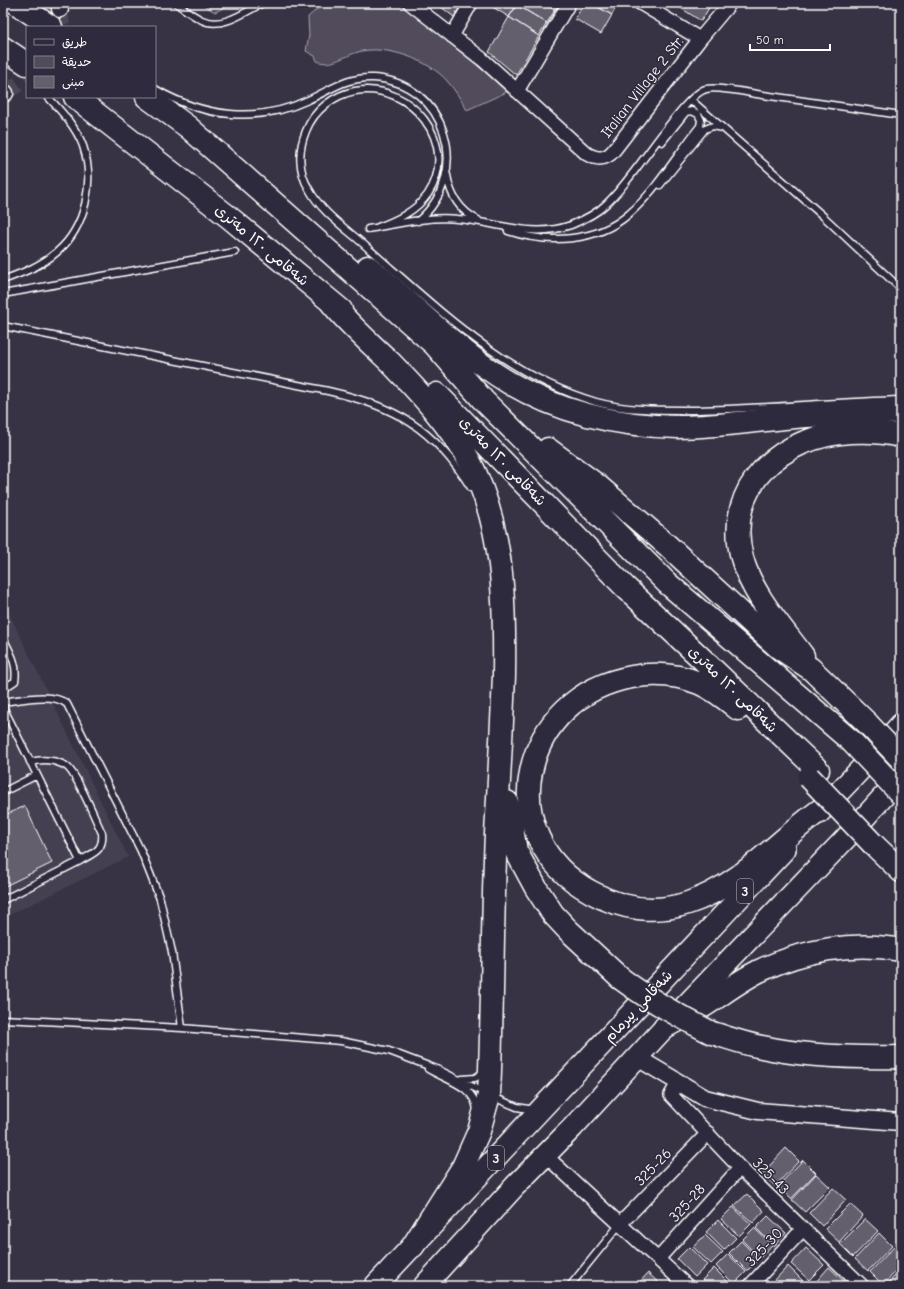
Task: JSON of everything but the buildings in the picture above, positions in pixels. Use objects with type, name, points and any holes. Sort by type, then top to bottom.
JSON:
[{"type":"highway","points":[[16,3],[56,13]]},
{"type":"highway","name":"شەقامی ١٢٠ مەتری","points":[[75,98],[224,214],[378,339],[426,383],[625,587],[701,658],[877,840],[901,859]]},
{"type":"highway","name":"شەقامی ١٢٠ مەتری","points":[[148,98],[188,127],[435,345],[483,400],[667,582],[851,741],[901,794]]},
{"type":"highway","points":[[188,127],[274,186],[400,293],[459,346],[508,382],[570,411],[609,421],[679,427],[808,416],[901,412]]},
{"type":"highway","points":[[330,301],[345,321],[390,363],[435,412],[458,443],[487,500],[501,568],[505,632],[501,751],[496,834],[489,1095],[477,1137],[462,1167],[413,1246]]},
{"type":"highway","points":[[483,400],[597,485],[667,545],[778,647],[811,669],[868,724],[901,759]]},
{"type":"highway","points":[[811,669],[756,590],[742,558],[739,530],[741,507],[749,487],[760,472],[776,457],[812,439],[848,432],[873,432],[901,436]]},
{"type":"highway","points":[[813,773],[752,720],[714,691],[699,683],[653,675],[621,679],[607,683],[583,695],[574,702],[555,721],[541,742],[534,757],[528,787],[531,814],[539,838],[551,858],[567,875],[583,888],[607,900],[644,909],[668,909],[689,903],[720,888],[754,864],[803,822],[823,808]]},
{"type":"highway","name":"شەقامی پیرمام","points":[[375,1286],[898,728]]},
{"type":"highway","points":[[501,751],[512,834],[516,851],[528,875],[553,914],[583,945],[620,978],[640,993],[690,1022],[712,1032],[763,1048],[834,1056],[901,1056]]},
{"type":"highway","name":"3","points":[[424,1286],[665,1027],[847,837],[901,777]]},
{"type":"highway","points":[[877,840],[901,871]]},
{"type":"highway","points":[[665,1027],[758,972],[788,960],[812,953],[851,946],[882,946],[901,950]]},
{"type":"highway","points":[[736,1040],[777,1058],[805,1064],[901,1071]]},
{"type":"street","name":"Italian Village 2 Str.","points":[[410,3],[517,90],[587,154],[596,158],[606,158],[614,150],[700,39],[730,3]]},
{"type":"street","points":[[452,36],[471,3]]},
{"type":"street","points":[[517,90],[569,3]]},
{"type":"street","name":"Italian Village 2 Str.","points":[[640,3],[700,39]]},
{"type":"street","points":[[636,1058],[705,1098],[758,1111],[901,1122]]},
{"type":"street","name":"325-43","points":[[678,1083],[671,1095],[740,1168],[802,1230],[862,1286]]},
{"type":"street","name":"325-26","points":[[620,1224],[708,1133]]},
{"type":"street","points":[[546,1156],[687,1286]]},
{"type":"street","name":"325-28","points":[[658,1259],[740,1168]]},
{"type":"street","name":"325-30","points":[[750,1286],[802,1230]]},
{"type":"lane","points":[[176,3],[203,20],[214,23],[226,21],[263,3]]},
{"type":"lane","points":[[3,55],[13,57]]},
{"type":"lane","points":[[156,89],[198,109],[224,114],[249,115],[288,108],[314,97],[340,83],[353,80],[372,78],[393,82],[420,97],[438,119],[448,147],[447,175],[450,188],[464,210],[487,223],[537,238],[574,238],[603,230],[629,215],[641,206],[655,191],[705,129],[713,126],[724,128]]},
{"type":"lane","points":[[620,190],[679,112],[691,100],[706,89],[901,114]]},
{"type":"lane","points":[[378,227],[410,212],[427,194],[434,181],[437,168],[437,148],[430,128],[419,112],[409,103],[386,92],[358,90],[342,95],[329,102],[318,111],[308,124],[302,142],[300,166],[309,190],[329,215],[443,314],[503,360],[534,378],[546,384],[598,402],[657,411],[730,410],[901,400]]},
{"type":"lane","points":[[3,280],[34,268],[57,252],[74,232],[85,205],[88,178],[83,147],[65,116],[49,98]]},
{"type":"lane","points":[[691,100],[823,216],[901,289]]},
{"type":"lane","points":[[368,229],[418,221],[459,219],[538,232],[558,229],[574,224],[599,210],[620,190],[647,162],[684,114],[692,111],[698,114],[701,120],[700,126],[642,202],[629,215]]},
{"type":"lane","points":[[418,221],[435,202],[447,175]]},
{"type":"lane","points":[[3,294],[235,252]]},
{"type":"lane","points":[[3,326],[328,391],[372,403],[400,416],[425,433],[450,457],[473,492]]},
{"type":"lane","points":[[480,505],[490,531],[501,568]]},
{"type":"lane","points":[[3,638],[13,656],[17,674],[15,681],[3,689]]},
{"type":"lane","points":[[3,702],[38,698],[59,699],[67,704],[141,850],[160,899],[172,952],[182,1028]]},
{"type":"lane","points":[[3,707],[80,860]]},
{"type":"lane","points":[[3,900],[98,850],[103,840],[102,834],[75,776],[67,766],[44,759],[30,762]]},
{"type":"lane","points":[[3,792],[37,775]]},
{"type":"lane","points":[[3,1019],[182,1028],[341,1041],[365,1045],[409,1058],[517,1107],[540,1110]]},
{"type":"lane","points":[[454,1078],[470,1080],[480,1075],[486,1068],[491,1047]]},
{"type":"lane","points":[[409,1058],[461,1086],[471,1094],[475,1102],[477,1113],[474,1126],[457,1168],[441,1201]]},
{"type":"lane","points":[[570,1286],[620,1224]]},
{"type":"shaded area","points":[[3,601],[128,857],[3,918]]},
{"type":"green space","points":[[200,3],[234,3],[215,12]]},
{"type":"green space","points":[[324,3],[399,3],[509,91],[467,110],[453,88],[440,74],[419,61],[394,52],[369,50],[358,52],[332,62],[327,63],[317,61],[315,56],[306,51],[309,35],[308,17]]},
{"type":"tunnel","points":[[60,9],[62,26]]},
{"type":"tunnel","points":[[5,93],[26,79]]}]
